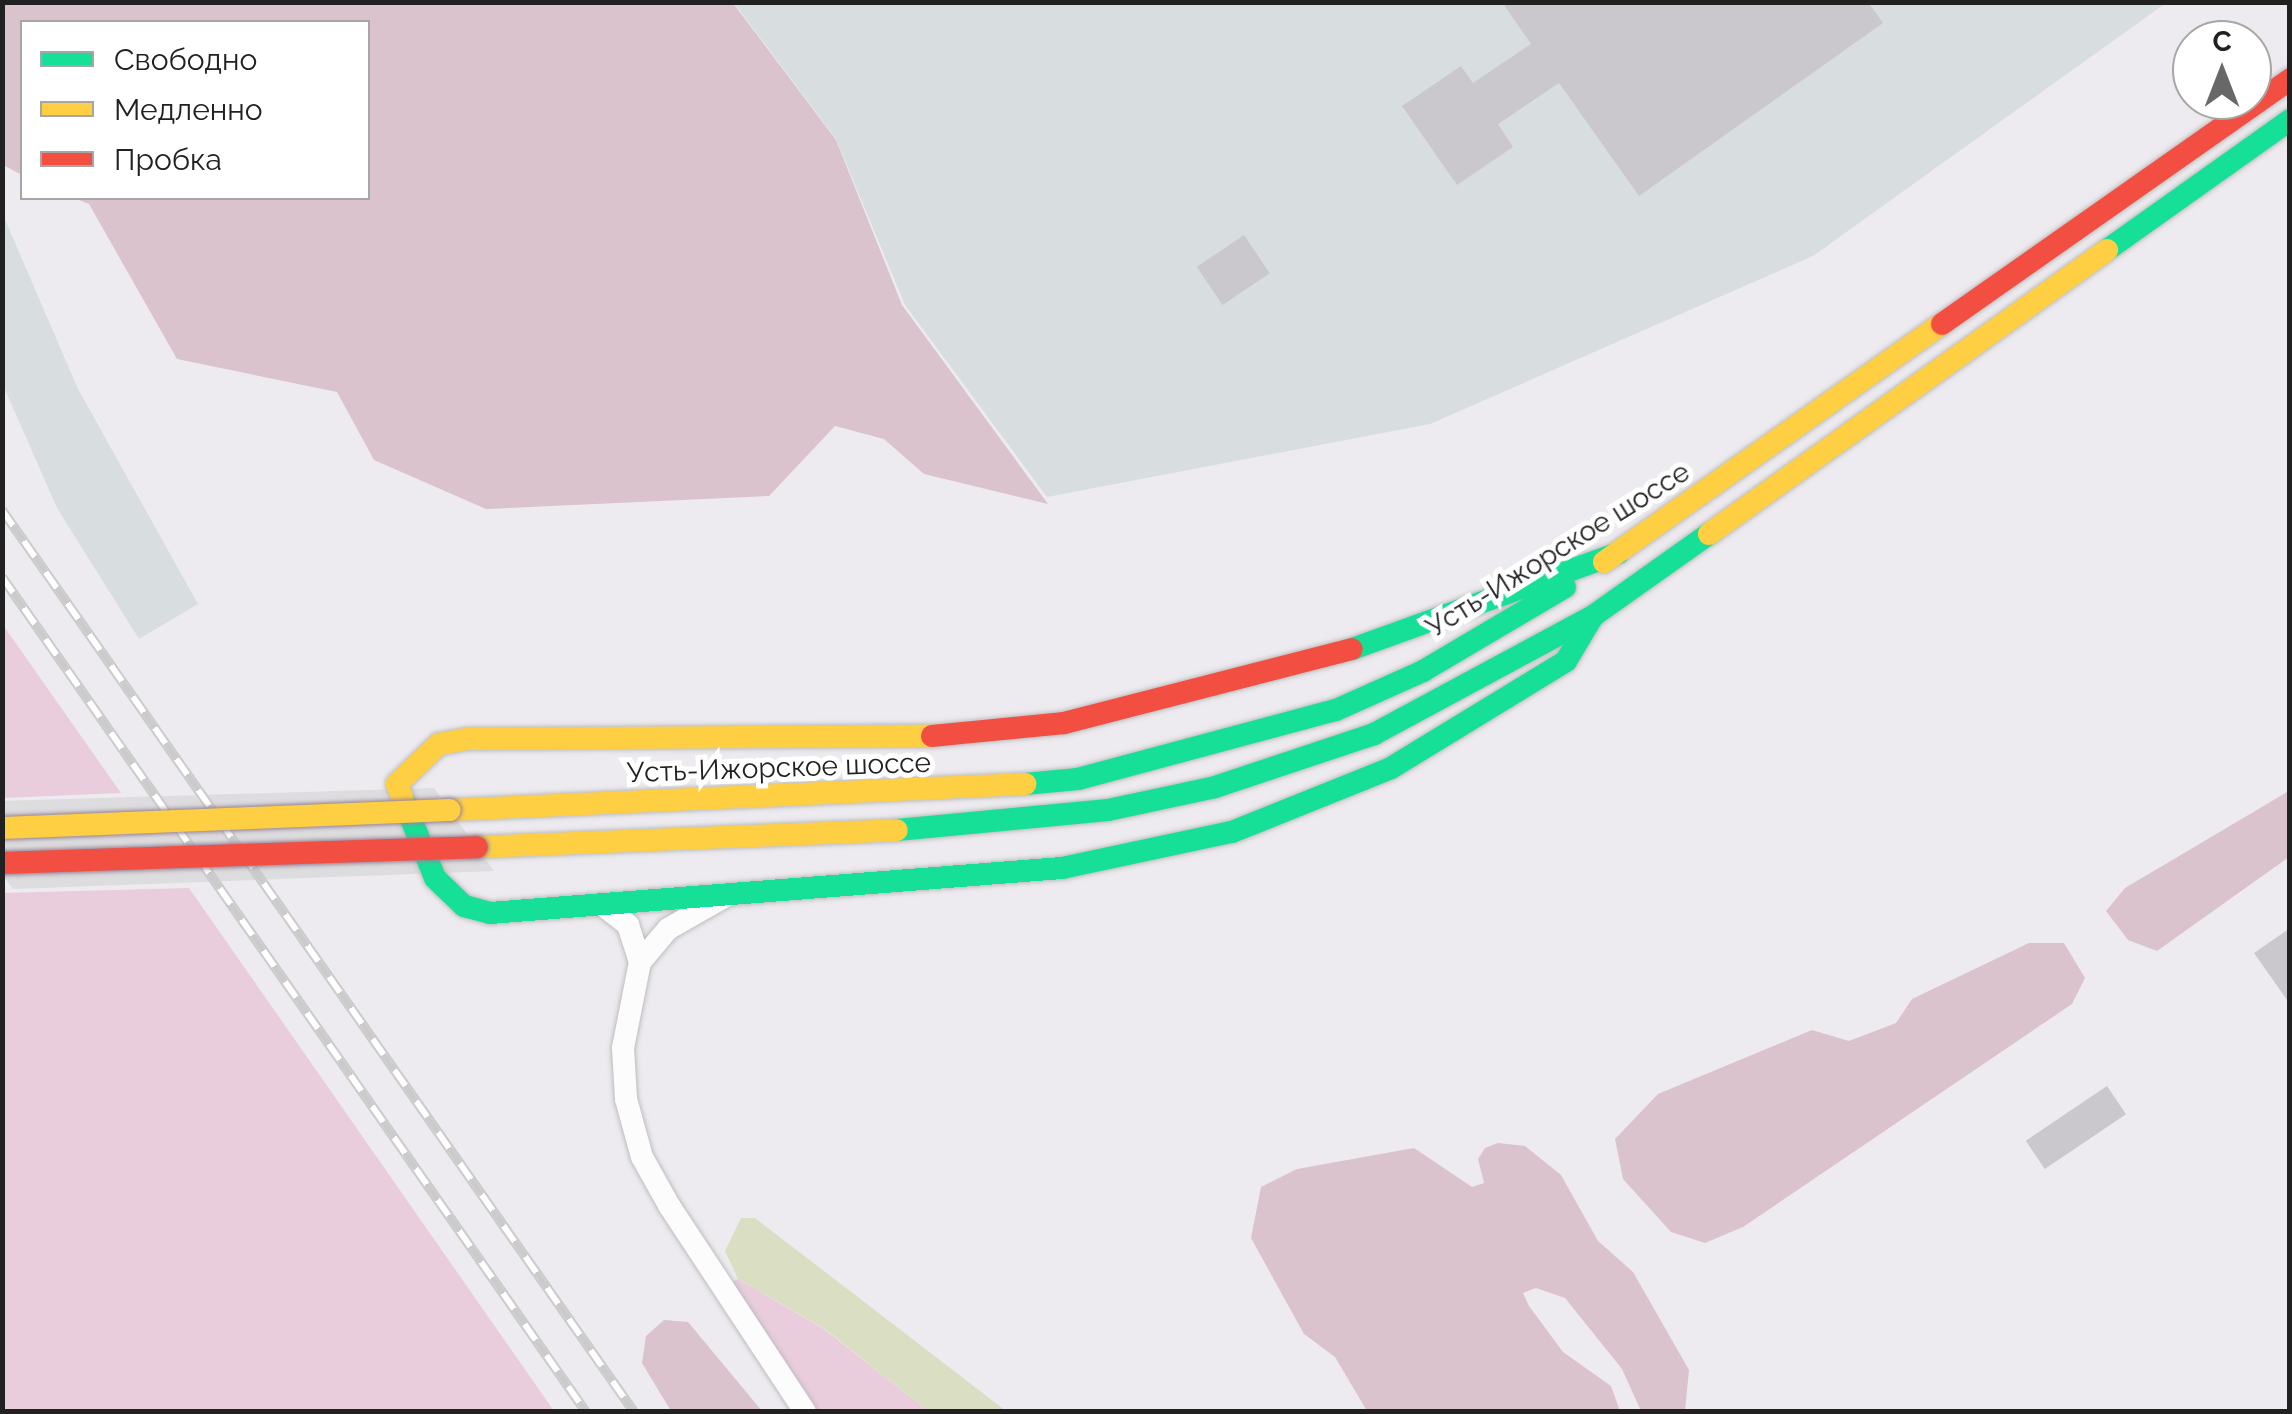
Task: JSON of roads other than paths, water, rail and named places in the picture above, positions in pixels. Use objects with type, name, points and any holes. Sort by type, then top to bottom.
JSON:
[{"type":"street","name":"Усть-Ижорское шоссе","points":[[2,828],[930,793],[1078,779],[1167,760],[1336,710],[1424,670],[1618,554],[2290,80]]},
{"type":"street","points":[[2,863],[908,830],[1108,810],[1215,787],[1374,734],[1593,616],[2290,120]]},
{"type":"street","points":[[1593,616],[1566,661],[1470,724],[1391,768],[1232,832],[1042,870],[490,913],[464,906],[435,878],[398,784],[403,771],[439,744],[466,739],[906,739],[1064,723],[1410,634],[1618,554]]},
{"type":"street","points":[[724,897],[668,929],[640,962],[623,1048],[642,1157],[717,1288],[805,1412]]},
{"type":"street","points":[[604,906],[628,925],[640,962]]},
{"type":"railway","points":[[2,510],[634,1412]]},
{"type":"railway","points":[[2,577],[586,1412]]}]
